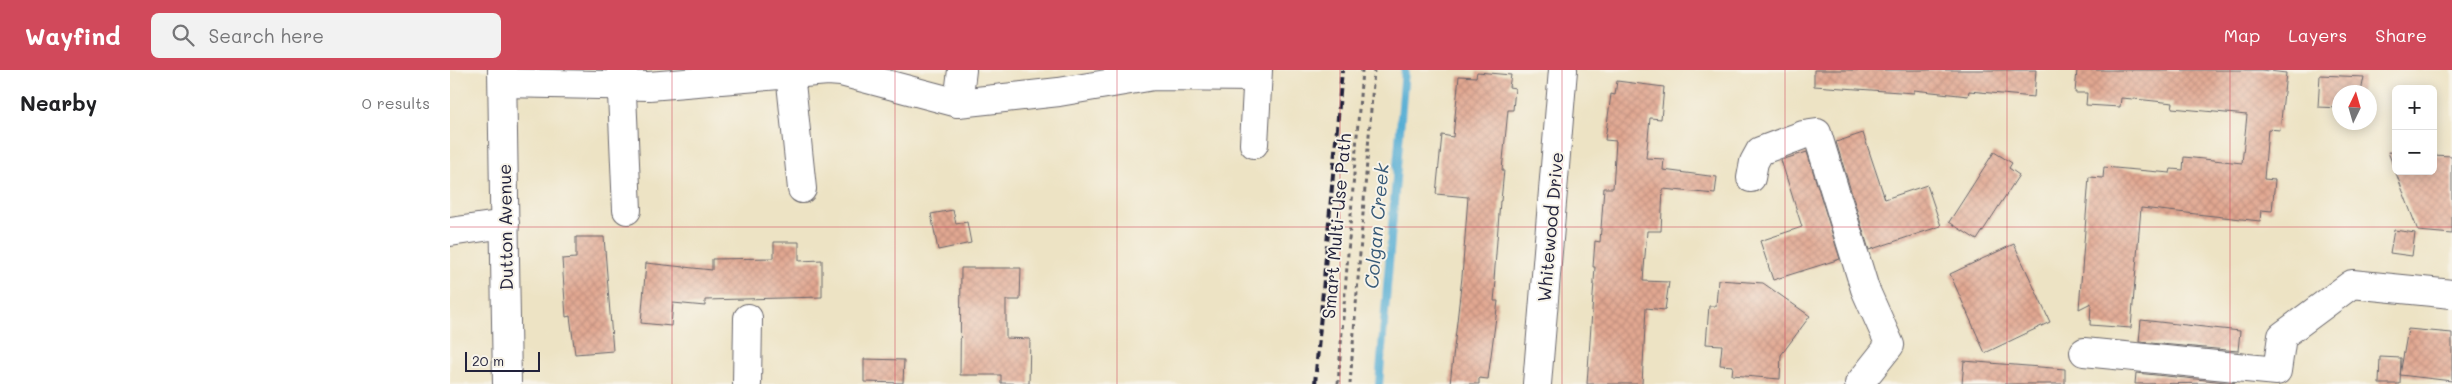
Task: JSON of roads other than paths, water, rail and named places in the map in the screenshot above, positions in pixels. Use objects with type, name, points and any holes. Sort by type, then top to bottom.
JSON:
[{"type":"street","points":[[958,103],[962,70]]},
{"type":"street","name":"Whitewood Drive","points":[[1537,384],[1563,70]]},
{"type":"street","points":[[503,76],[621,78],[649,86],[790,73],[840,72],[958,103],[1059,92],[1154,73],[1257,74],[1254,144]]},
{"type":"street","points":[[790,73],[802,189]]},
{"type":"street","name":"Dutton Avenue","points":[[503,76],[508,384]]},
{"type":"street","points":[[621,78],[627,210]]},
{"type":"street","points":[[1751,178],[1754,162],[1760,151],[1803,135],[1817,133],[1865,289],[1890,345],[1859,384]]},
{"type":"street","points":[[450,232],[505,224]]},
{"type":"street","points":[[2084,352],[2277,371],[2282,336],[2352,284],[2452,294]]},
{"type":"street","points":[[747,384],[748,318]]},
{"type":"waterway","name":"Colgan Creek","points":[[1379,384],[1405,70]]},
{"type":"railway","points":[[1315,384],[1342,70]]}]
